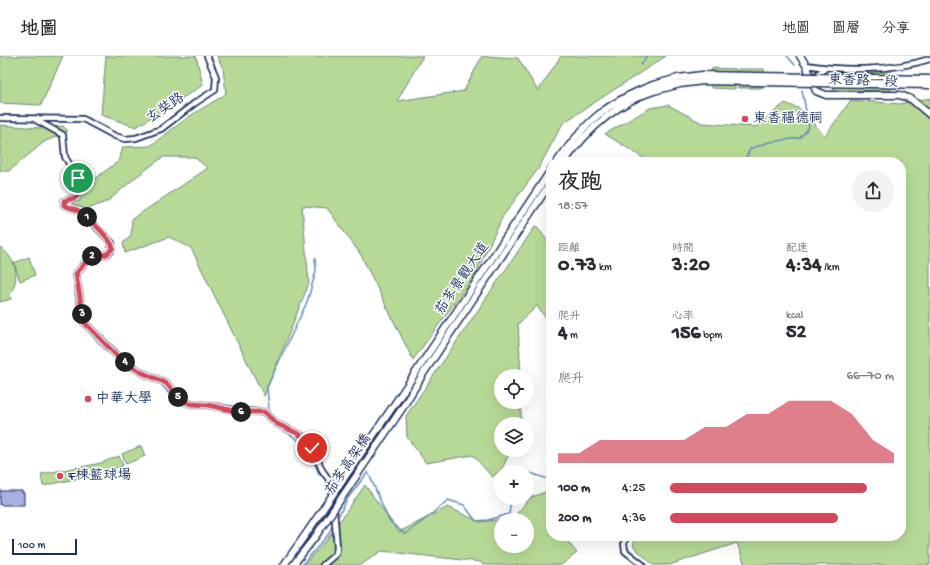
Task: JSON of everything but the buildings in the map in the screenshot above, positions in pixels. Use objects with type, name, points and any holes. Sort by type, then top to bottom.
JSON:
[{"type":"street","name":"玄奘路","points":[[0,118],[83,119],[124,139],[148,135],[161,129],[195,103],[216,90],[216,77],[207,56]]},
{"type":"street","name":"東香路一段","points":[[800,56],[806,65],[810,80],[816,91],[826,95],[900,95],[911,99],[930,115]]},
{"type":"street","points":[[806,65],[825,68],[895,68],[930,59]]},
{"type":"street","points":[[810,80],[825,68]]},
{"type":"street","points":[[568,157],[599,121],[630,101],[654,88],[678,78],[702,76],[930,79]]},
{"type":"street","points":[[560,157],[573,139],[594,117],[625,96],[654,88],[703,81],[930,85]]},
{"type":"street","points":[[34,119],[63,135],[65,157],[78,178],[81,192],[75,198],[64,201],[64,205],[78,210],[85,215],[112,243],[113,248],[111,251],[107,254],[89,258],[76,274],[84,322],[115,355],[143,373],[166,383],[181,400],[191,404],[208,405],[239,412],[264,412],[277,424],[299,434],[307,440],[322,470],[332,484],[337,548],[336,554],[323,565]]},
{"type":"street","name":"茄苳景觀大道","points":[[396,402],[546,177]]},
{"type":"street","name":"茄苳景觀大道","points":[[403,407],[423,374],[546,190]]},
{"type":"street","name":"茄苳高架橋","points":[[284,565],[396,402]]},
{"type":"street","name":"茄苳高架橋","points":[[293,565],[315,537],[403,407]]},
{"type":"street","points":[[625,541],[625,551],[643,565]]},
{"type":"green space","points":[[0,56],[63,56],[41,105],[0,103]]},
{"type":"green space","points":[[106,56],[196,56],[203,85],[136,127],[101,115]]},
{"type":"green space","points":[[217,56],[423,56],[397,101],[464,91],[482,56],[518,58],[538,91],[561,56],[666,56],[563,123],[538,169],[503,216],[475,275],[413,360],[361,255],[327,208],[302,206],[309,283],[264,396],[191,248],[169,237],[125,253],[123,243],[131,236],[132,219],[208,168],[194,157],[163,157],[136,177],[108,201],[88,209],[66,204],[80,201],[89,183],[119,161],[123,147],[150,146],[190,116],[226,94],[223,69]]},
{"type":"green space","points":[[712,68],[736,69],[735,89],[711,88]]},
{"type":"green space","points":[[738,69],[764,69],[764,88],[738,88]]},
{"type":"green space","points":[[833,70],[891,70],[891,91],[833,90]]},
{"type":"green space","points":[[930,98],[930,565],[745,565],[737,543],[669,565],[653,565],[633,546],[634,541],[906,541],[906,157],[642,157],[605,134],[650,108],[668,105],[702,123],[756,127],[785,103],[800,109],[825,136],[851,100],[900,104]]},
{"type":"green space","points":[[0,125],[40,128],[63,126],[68,131],[44,142],[9,171],[0,171]]},
{"type":"green space","points":[[536,225],[546,239],[546,318],[537,306],[518,324],[521,369],[494,369],[494,409],[521,409],[521,417],[494,417],[494,457],[508,457],[504,465],[494,465],[494,475],[492,477],[473,455],[426,463],[407,437],[406,416]]},
{"type":"green space","points":[[0,247],[10,257],[16,275],[10,294],[11,299],[0,302]]},
{"type":"green space","points":[[29,257],[35,275],[20,281],[14,263]]},
{"type":"green space","points":[[141,446],[145,456],[126,464],[122,454]]},
{"type":"green space","points":[[119,456],[123,466],[83,477],[81,467],[101,463]]},
{"type":"green space","name":"F棟籃球場","points":[[79,467],[80,478],[43,486],[41,474]]},
{"type":"green space","points":[[365,485],[399,532],[448,507],[480,522],[494,520],[494,553],[534,553],[534,513],[517,513],[524,505],[534,505],[534,496],[546,491],[546,541],[567,541],[577,553],[561,565],[483,565],[481,562],[381,551],[361,565],[304,565],[326,541]]},
{"type":"waterway","points":[[641,65],[647,56]]},
{"type":"waterway","points":[[787,56],[795,65]]},
{"type":"waterway","points":[[746,157],[750,149],[769,142],[800,138],[809,127],[802,90]]},
{"type":"waterway","points":[[269,411],[267,387],[307,302],[316,271],[315,258]]},
{"type":"waterway","points":[[75,292],[80,323],[107,351],[124,364]]},
{"type":"waterway","points":[[150,378],[162,385],[174,400],[181,402]]},
{"type":"waterway","points":[[201,407],[263,416],[270,420]]},
{"type":"waterway","points":[[282,429],[308,447],[319,474],[328,481]]},
{"type":"waterway","points":[[339,515],[348,498],[368,472],[389,521],[405,534],[448,500],[464,505],[476,521],[488,520],[509,514],[510,505]]},
{"type":"waterway","points":[[534,474],[546,478]]},
{"type":"waterway","points":[[302,565],[328,535],[333,524]]},
{"type":"place","name":"東香福德祠","points":[[745,119]]},
{"type":"place","name":"中華大學","points":[[88,399]]},
{"type":"place","name":"F棟籃球場","points":[[60,476]]},
{"type":"route","points":[[78,178],[81,186],[81,192],[75,198],[64,201],[64,205],[78,210],[85,215],[96,228],[105,234],[112,243],[113,248],[107,254],[92,256],[89,258],[85,261],[76,274],[75,278],[79,289],[82,315],[88,328],[99,336],[122,361],[143,373],[166,383],[181,400],[191,404],[208,405],[239,412],[264,412],[277,424],[299,434],[307,440],[312,448]]}]
